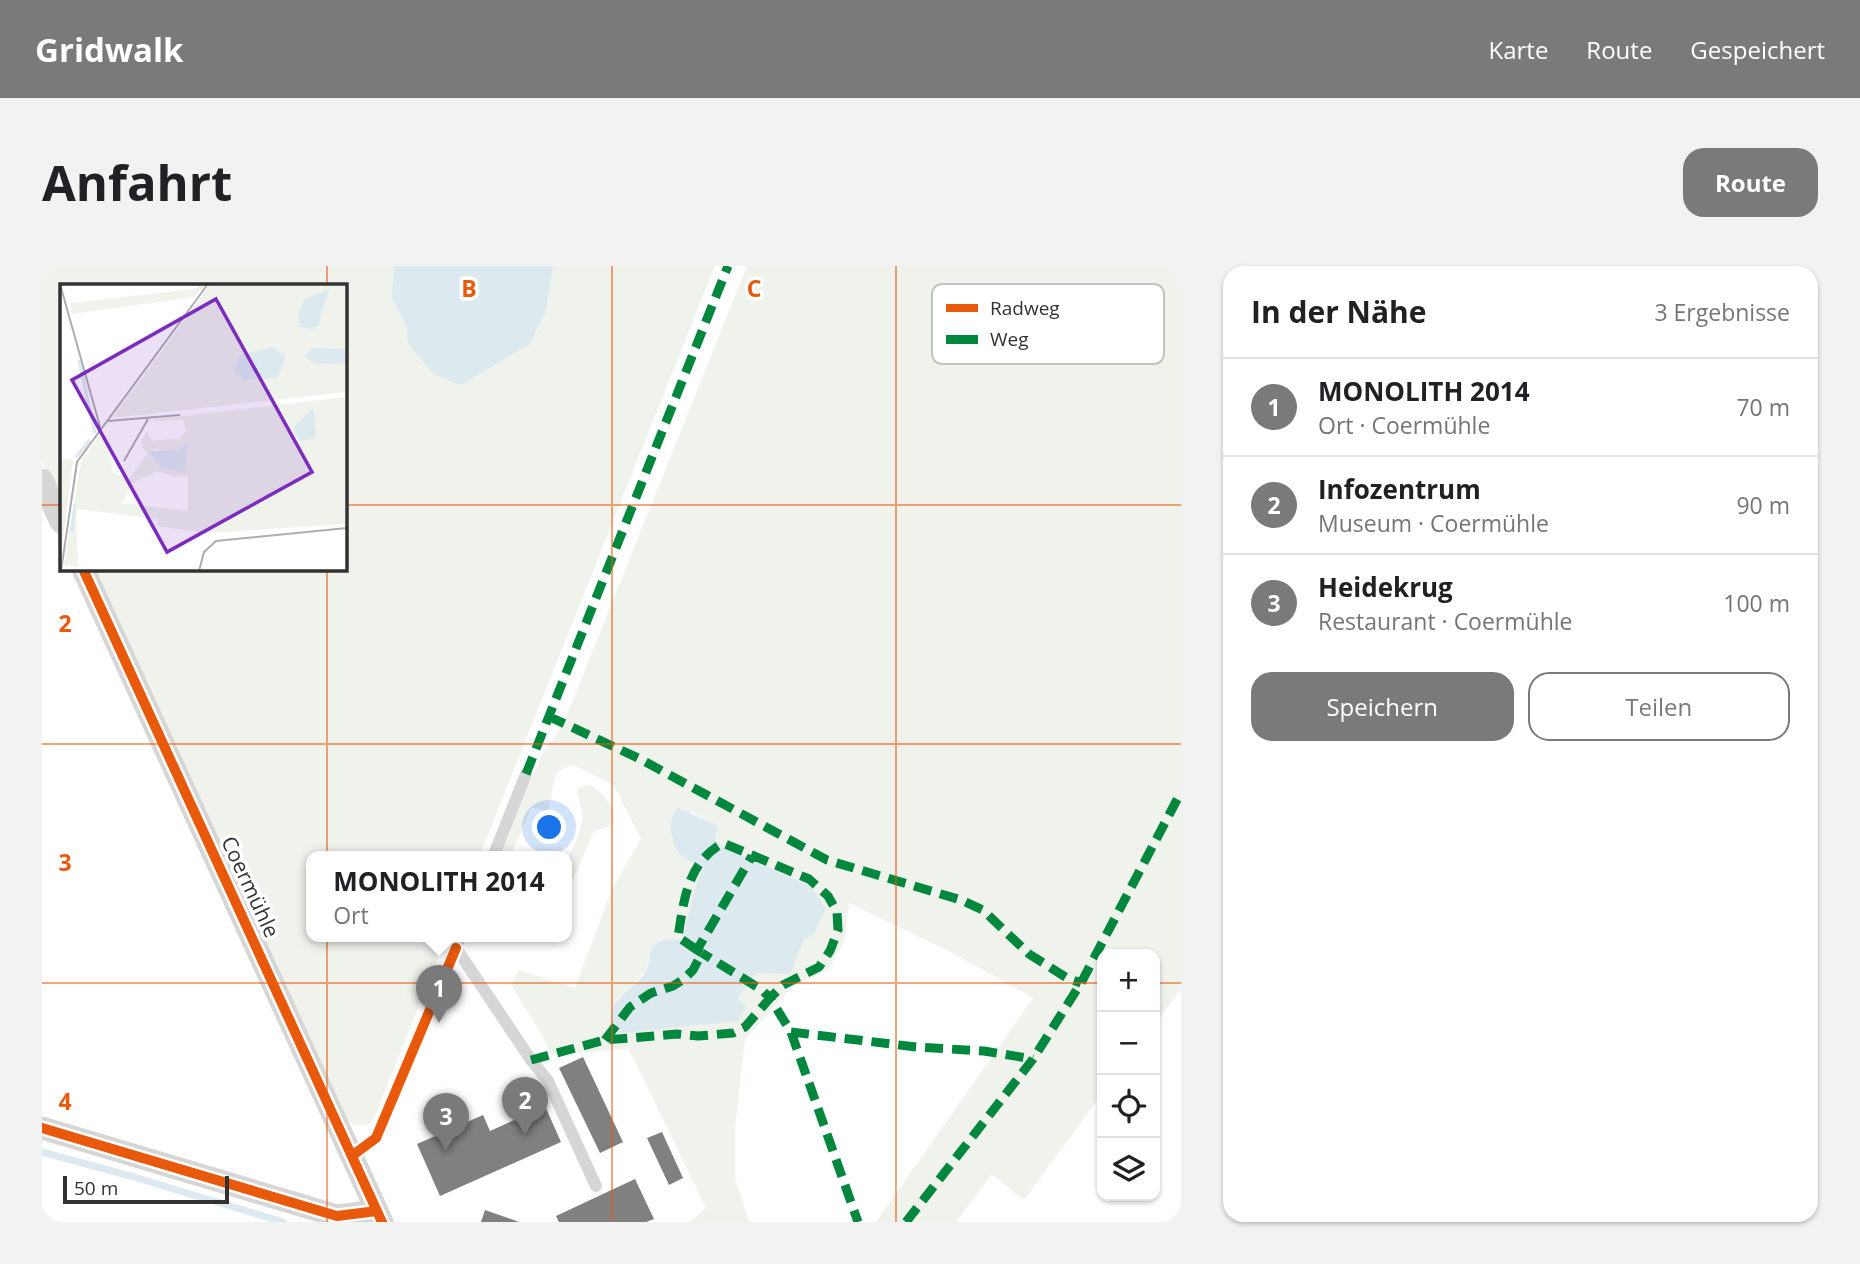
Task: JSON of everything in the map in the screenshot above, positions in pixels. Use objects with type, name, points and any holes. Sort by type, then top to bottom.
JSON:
[{"type":"street","points":[[42,481],[60,520]]},
{"type":"street","name":"Coermühle","points":[[83,570],[380,1217]]},
{"type":"street","points":[[42,1128],[337,1216],[380,1217]]},
{"type":"lane","points":[[495,851],[526,774]]},
{"type":"lane","points":[[353,1155],[376,1138],[458,942]]},
{"type":"lane","points":[[458,942],[531,1060],[548,1081],[596,1186]]},
{"type":"shaded area","points":[[42,266],[715,266],[481,851],[306,851],[306,942],[444,942],[371,1123],[361,1126],[354,1124],[341,1113],[91,570],[346,570],[346,284],[60,284],[60,501],[42,461]]},
{"type":"shaded area","points":[[394,266],[553,266],[546,310],[530,344],[461,385],[433,374],[408,343],[407,327],[392,298]]},
{"type":"shaded area","points":[[747,266],[1181,266],[1181,989],[1160,1017],[1160,949],[1097,949],[1097,1101],[1024,1200],[992,1174],[956,1222],[876,1222],[1033,998],[951,952],[849,903],[844,943],[828,969],[791,988],[745,1040],[735,1129],[735,1178],[749,1222],[690,1222],[706,1208],[629,1049],[551,1055],[542,1035],[511,985],[519,970],[575,988],[612,889],[641,839],[614,785],[572,764],[556,773],[548,811],[532,807],[513,851],[499,851],[543,753],[563,725]],"holes":[[[691,812],[715,824],[714,838],[721,846],[753,861],[620,1033],[611,1027],[635,983],[647,969],[648,956],[682,941],[697,881],[703,869],[683,857]]]},
{"type":"shaded area","points":[[590,785],[600,792],[612,809],[615,821],[606,828],[594,831],[572,882],[572,851],[583,815],[578,788]]},
{"type":"shaded area","points":[[678,808],[715,824],[719,829],[714,838],[721,846],[813,889],[826,909],[814,934],[804,940],[790,974],[756,973],[738,998],[746,1007],[738,1021],[620,1033],[611,1027],[610,1018],[616,1002],[647,969],[653,947],[665,940],[682,940],[697,881],[703,869],[683,857],[675,845],[671,822]]},
{"type":"building","points":[[583,1057],[623,1142],[600,1153],[559,1068]]},
{"type":"building","points":[[545,1106],[561,1142],[440,1196],[417,1144],[483,1115],[490,1131]]},
{"type":"building","points":[[662,1132],[683,1178],[669,1185],[647,1138]]},
{"type":"building","points":[[635,1179],[654,1219],[646,1222],[559,1222],[556,1216]]},
{"type":"building","points":[[485,1210],[519,1222],[481,1222]]},
{"type":"waterway","points":[[42,1152],[283,1222]]},
{"type":"marked path","points":[[526,774],[728,266]]},
{"type":"marked path","points":[[548,716],[640,759],[827,860],[961,900],[983,910],[1029,954],[1067,978],[1081,983]]},
{"type":"marked path","points":[[906,1222],[1033,1059],[1081,983],[1181,792]]},
{"type":"marked path","points":[[697,950],[678,937],[685,896],[702,861],[723,843],[809,879],[828,896],[837,912],[838,930],[830,951],[819,967],[783,985],[770,998],[762,990],[702,953]]},
{"type":"marked path","points":[[605,1040],[630,1007],[651,993],[673,986],[693,970],[702,953],[697,950],[752,856]]},
{"type":"marked path","points":[[531,1060],[605,1040],[733,1033],[745,1027],[770,998],[791,1032],[858,1222]]},
{"type":"marked path","points":[[791,1032],[916,1047],[984,1051],[1033,1059]]},
{"type":"cycle path","points":[[83,570],[382,1222]]},
{"type":"cycle path","points":[[353,1155],[376,1138],[456,948]]},
{"type":"cycle path","points":[[42,1128],[337,1216],[377,1211]]},
{"type":"place","name":"MONOLITH 2014","points":[[439,1023]]},
{"type":"place","name":"Infozentrum","points":[[525,1135]]},
{"type":"place","name":"Heidekrug","points":[[446,1151]]}]
